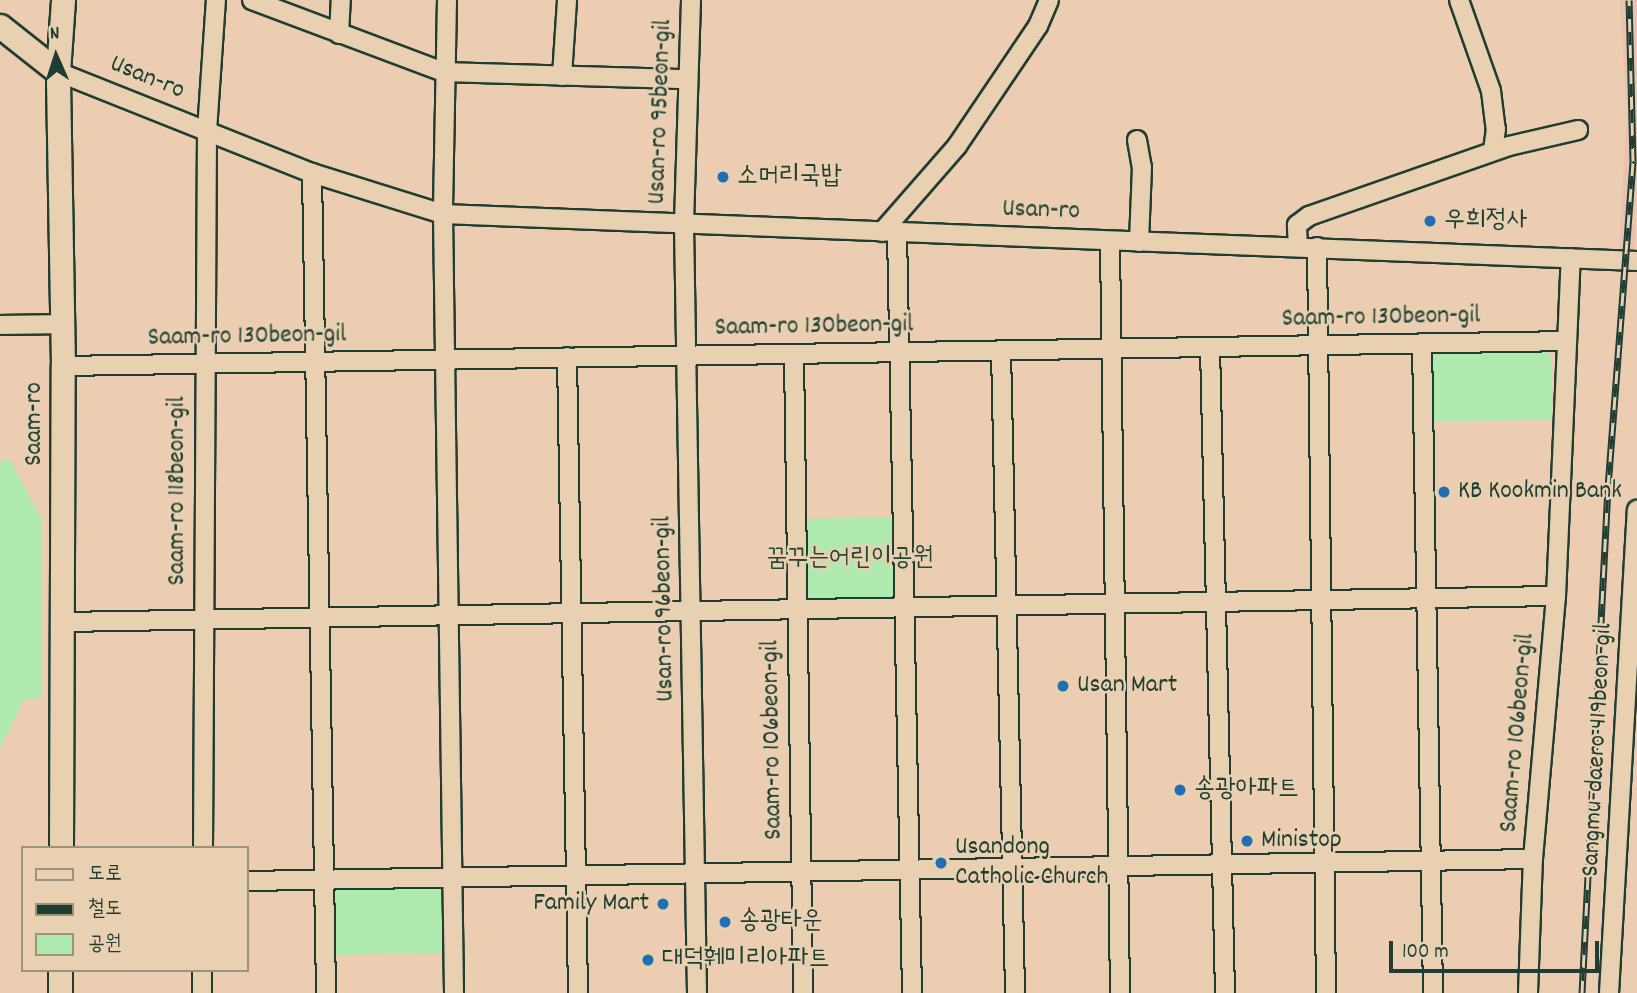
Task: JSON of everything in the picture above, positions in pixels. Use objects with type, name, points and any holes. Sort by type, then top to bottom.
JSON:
[{"type":"main road","name":"Saam-ro","points":[[61,846],[63,366],[58,72],[63,0]]},
{"type":"main road","name":"Usan-ro","points":[[0,26],[58,72]]},
{"type":"main road","points":[[60,972],[60,993]]},
{"type":"street","points":[[206,131],[216,0]]},
{"type":"street","points":[[252,0],[444,72],[687,79]]},
{"type":"street","points":[[339,34],[341,0]]},
{"type":"street","points":[[447,0],[443,214],[454,993]]},
{"type":"street","points":[[562,76],[567,0]]},
{"type":"street","name":"Usan-ro 95beon-gil","points":[[684,225],[691,0]]},
{"type":"street","points":[[912,993],[899,352],[889,232],[957,145],[1038,26],[1049,0]]},
{"type":"street","points":[[1460,0],[1491,91],[1496,121],[1493,151]]},
{"type":"street","name":"Usan-ro","points":[[58,72],[312,173],[443,214],[1637,261]]},
{"type":"street","points":[[1298,247],[1297,225],[1309,216],[1493,151],[1578,130]]},
{"type":"street","name":"Usan-ro","points":[[205,364],[206,131]]},
{"type":"street","points":[[1137,140],[1142,167],[1139,243]]},
{"type":"street","points":[[312,173],[326,993]]},
{"type":"street","name":"Usan-ro 96beon-gil","points":[[684,225],[696,993]]},
{"type":"street","points":[[1110,242],[1120,993]]},
{"type":"street","points":[[1317,247],[1326,993]]},
{"type":"street","name":"Saam-ro 106beon-gil","points":[[248,881],[1533,859],[1556,596],[1571,258]]},
{"type":"street","points":[[0,326],[62,324]]},
{"type":"street","name":"Saam-ro 130beon-gil","points":[[63,366],[1566,341]]},
{"type":"street","points":[[1422,343],[1433,993]]},
{"type":"street","points":[[1210,347],[1225,993]]},
{"type":"street","points":[[1001,351],[1015,993]]},
{"type":"street","points":[[794,354],[797,608]]},
{"type":"street","points":[[567,358],[578,993]]},
{"type":"street","name":"Saam-ro 118beon-gil","points":[[204,620],[205,364]]},
{"type":"street","name":"Sangmu-daero 419beon-gil","points":[[1609,993],[1637,510]]},
{"type":"street","name":"Saam-ro 118beon-gil","points":[[64,622],[1556,596]]},
{"type":"street","name":"Saam-ro 106beon-gil","points":[[797,608],[802,872]]},
{"type":"street","points":[[203,846],[204,620]]},
{"type":"street","points":[[1528,993],[1533,859]]},
{"type":"street","points":[[802,872],[803,993]]},
{"type":"street","points":[[202,972],[202,993]]},
{"type":"shaded area","points":[[1620,0],[1637,0],[1635,250],[1619,250],[1627,114]]},
{"type":"green space","points":[[1542,349],[1552,356],[1551,420],[1429,421],[1428,360],[1434,351]]},
{"type":"green space","points":[[10,459],[41,518],[42,698],[24,699],[0,749],[0,462]]},
{"type":"green space","name":"꿈꾸는어린이공원","points":[[894,517],[896,592],[889,599],[811,600],[805,593],[803,519]]},
{"type":"green space","points":[[445,884],[446,953],[332,955],[331,886]]},
{"type":"railway","points":[[1582,993],[1608,487],[1633,161],[1629,0]]},
{"type":"place","name":"소머리국밥","points":[[723,177]]},
{"type":"place","name":"우희정사","points":[[1430,221]]},
{"type":"place","name":"KB Kookmin Bank","points":[[1444,492]]},
{"type":"place","name":"Usan Mart","points":[[1063,686]]},
{"type":"place","name":"송광아파트","points":[[1180,790]]},
{"type":"place","name":"Ministop","points":[[1247,841]]},
{"type":"place","name":"Usandong Catholic Church","points":[[941,863]]},
{"type":"place","name":"Family Mart","points":[[663,904]]},
{"type":"place","name":"송광타운","points":[[725,922]]},
{"type":"place","name":"대덕훼미리아파트","points":[[648,960]]}]
